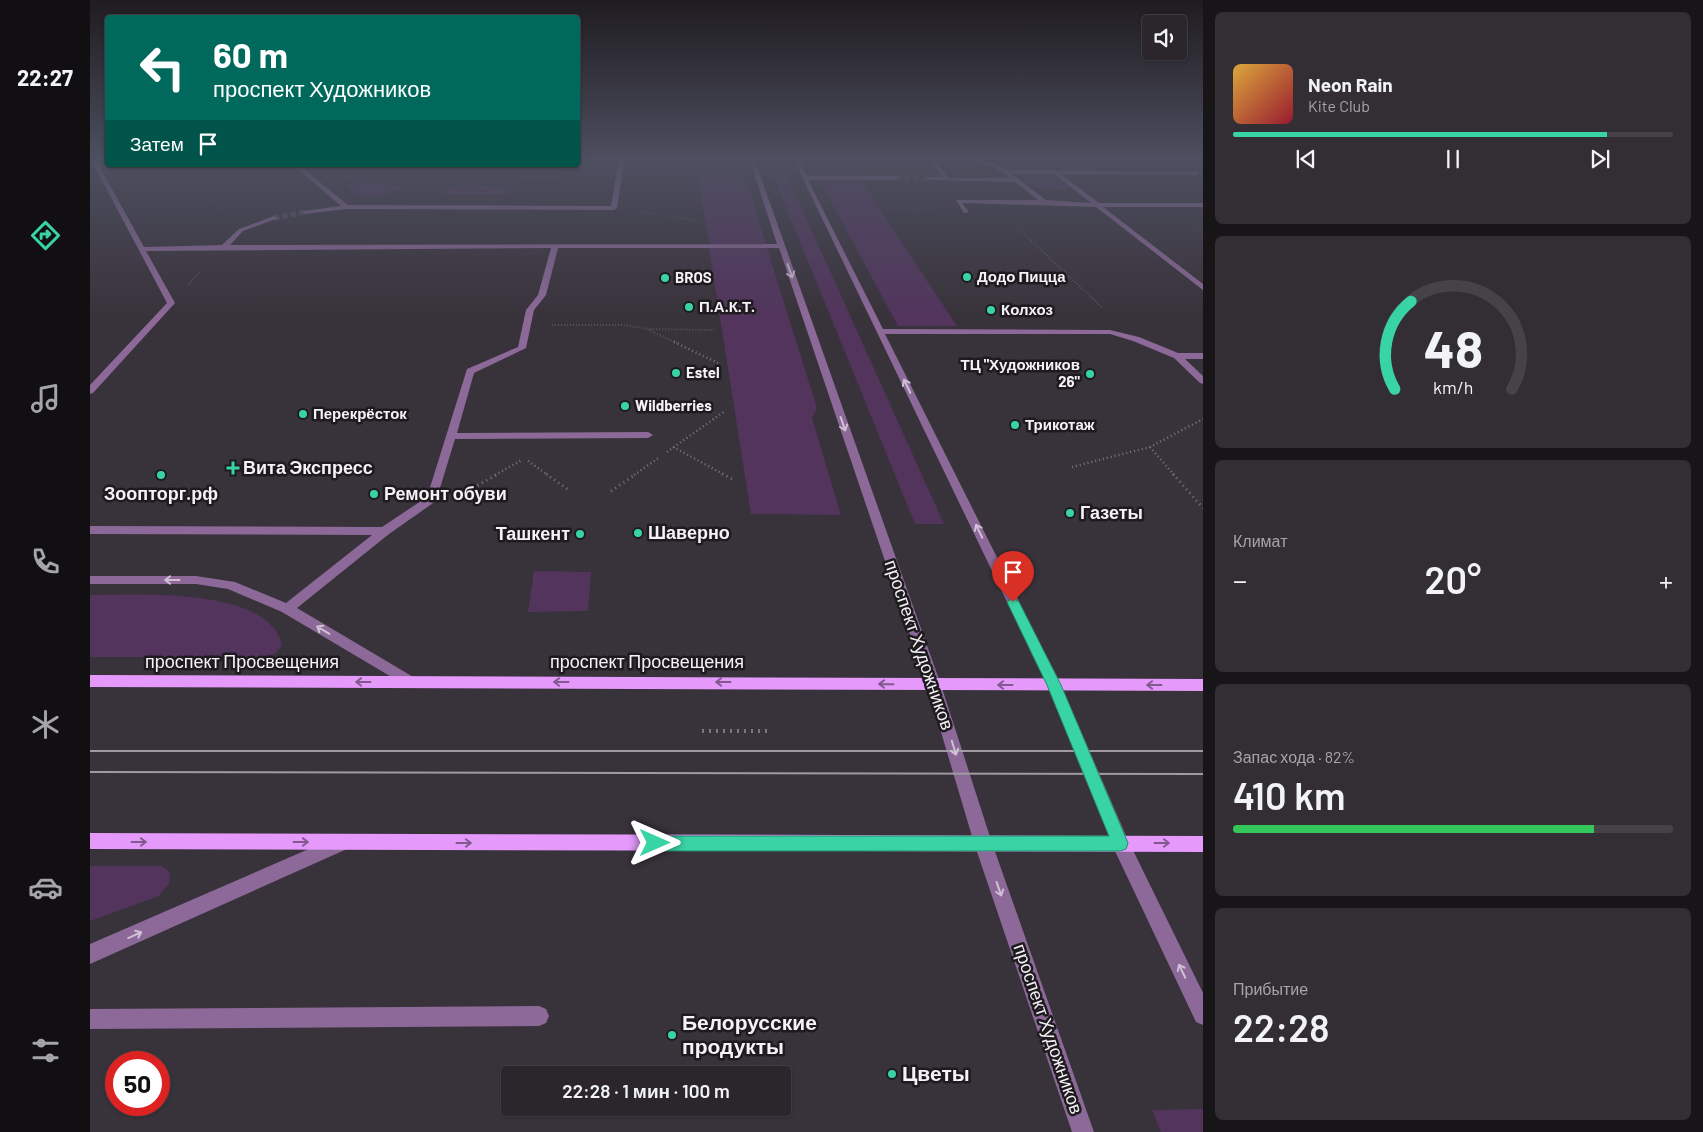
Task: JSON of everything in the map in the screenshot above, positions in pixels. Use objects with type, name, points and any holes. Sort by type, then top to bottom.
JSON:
[{"type":"main road","name":"проспект Просвещения","points":[[90,681],[1203,685]]},
{"type":"main road","points":[[90,842],[1203,844]]},
{"type":"street","points":[[91,389],[171,303],[121,211]]},
{"type":"street","points":[[305,212],[315,211]]},
{"type":"street","name":"проспект Художников","points":[[770,211],[934,685],[984,843],[1083,1132]]},
{"type":"street","points":[[821,211],[1054,685],[1120,843],[1203,1015]]},
{"type":"street","points":[[1104,211],[1203,288]]},
{"type":"street","points":[[224,247],[241,230],[274,218]]},
{"type":"street","points":[[287,609],[385,530],[432,499],[470,371],[522,348],[530,310],[542,295],[555,246]]},
{"type":"street","points":[[142,249],[224,247],[782,246]]},
{"type":"street","points":[[880,331],[1110,332],[1136,339],[1177,356],[1203,381]]},
{"type":"street","points":[[1177,356],[1203,356]]},
{"type":"street","points":[[452,436],[648,435]]},
{"type":"street","points":[[90,530],[385,530]]},
{"type":"street","points":[[90,580],[196,580],[221,584],[255,594],[287,609],[410,682]]},
{"type":"street","points":[[90,954],[342,842]]},
{"type":"street","points":[[90,1019],[539,1016]]},
{"type":"path","points":[[632,211],[699,221]]},
{"type":"path","points":[[1022,225],[1017,227],[1136,339]]},
{"type":"path","points":[[171,303],[224,247]]},
{"type":"path","points":[[527,326],[622,325],[648,329],[714,330]]},
{"type":"path","points":[[648,329],[718,363]]},
{"type":"path","points":[[1072,467],[1150,448],[1203,419]]},
{"type":"path","points":[[648,435],[734,480]]},
{"type":"path","points":[[453,499],[565,436]]},
{"type":"path","points":[[1150,448],[1203,508]]},
{"type":"path","points":[[525,458],[570,491]]},
{"type":"path","points":[[702,731],[772,731]]},
{"type":"shaded area","points":[[704,211],[756,211],[766,244],[709,244]]},
{"type":"shaded area","points":[[788,211],[803,211],[944,524],[915,524]]},
{"type":"shaded area","points":[[836,211],[881,211],[957,326],[898,326]]},
{"type":"shaded area","points":[[709,248],[767,248],[817,408],[812,418],[841,515],[751,514]]},
{"type":"shaded area","points":[[534,571],[591,572],[588,611],[528,612]]},
{"type":"shaded area","points":[[90,595],[168,595],[229,603],[254,613],[273,627],[282,646],[275,654],[260,657],[90,657]]},
{"type":"shaded area","points":[[90,866],[162,866],[170,872],[169,883],[159,896],[90,921]]},
{"type":"shaded area","points":[[1203,1109],[1203,1132],[1161,1132],[1152,1110]]},
{"type":"tunnel","points":[[274,218],[305,212]]},
{"type":"tram line","points":[[90,751],[1203,751]]},
{"type":"tram line","points":[[90,772],[1203,774]]},
{"type":"place","name":"Додо Пицца","points":[[967,277]]},
{"type":"place","name":"BROS","points":[[665,278]]},
{"type":"place","name":"П.А.К.Т.","points":[[689,307]]},
{"type":"place","name":"Колхоз","points":[[991,310]]},
{"type":"place","name":"Estel","points":[[676,373]]},
{"type":"place","name":"ТЦ \"Художников 26\"","points":[[1090,374]]},
{"type":"place","name":"Wildberries","points":[[625,406]]},
{"type":"place","name":"Перекрёсток","points":[[303,414]]},
{"type":"place","name":"Трикотаж","points":[[1015,425]]},
{"type":"place","name":"Вита Экспресс","points":[[233,468]]},
{"type":"place","name":"Зоопторг.рф","points":[[161,475]]},
{"type":"place","name":"Ремонт обуви","points":[[374,494]]},
{"type":"place","name":"Газеты","points":[[1070,513]]},
{"type":"place","name":"Шаверно","points":[[638,533]]},
{"type":"place","name":"Ташкент","points":[[580,534]]},
{"type":"place","name":"Белорусские продукты","points":[[672,1035]]},
{"type":"place","name":"Цветы","points":[[892,1074]]},
{"type":"route","points":[[655,843],[1120,843],[1054,685],[1013,602]]}]
